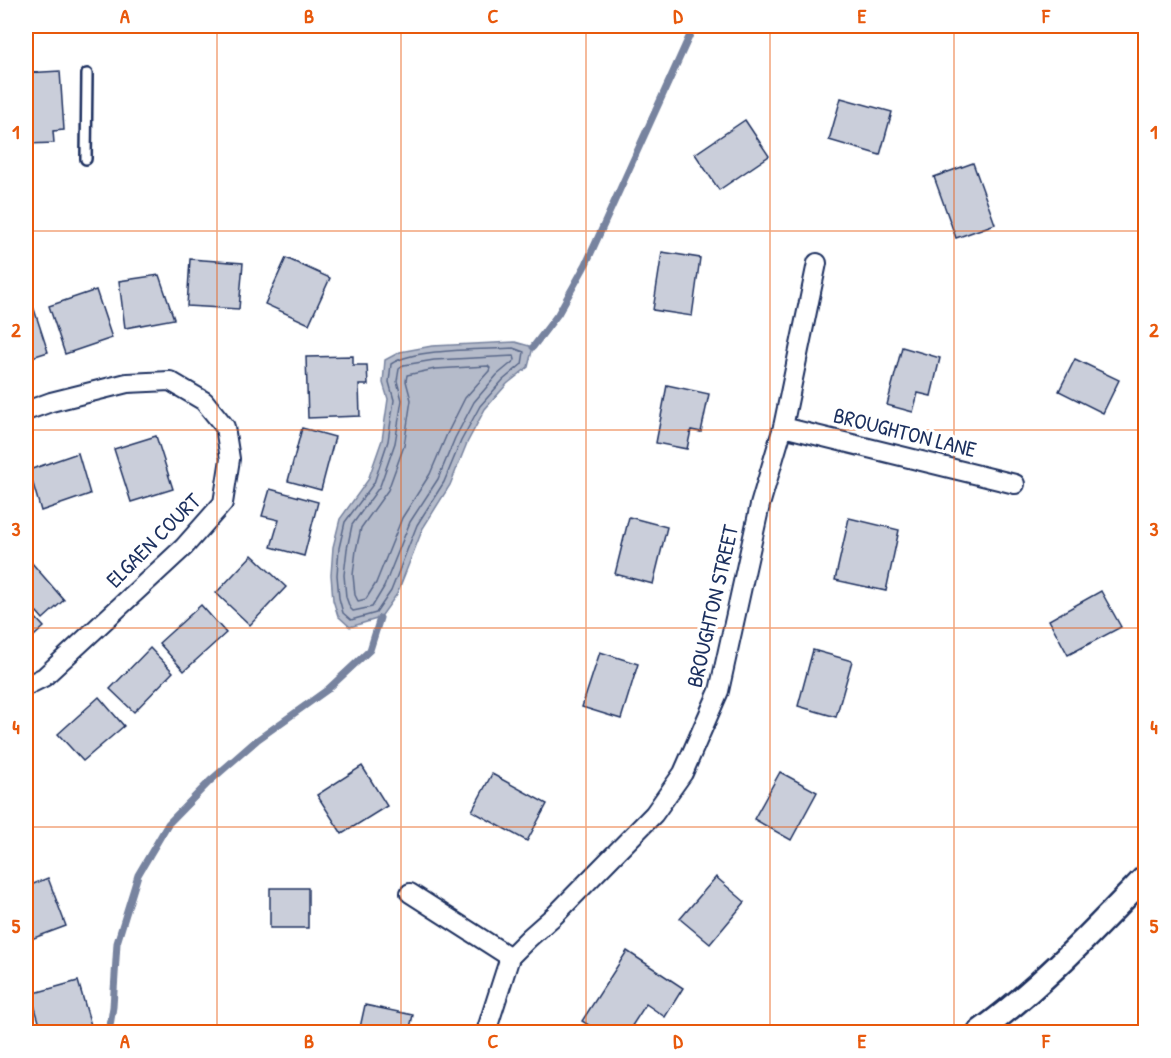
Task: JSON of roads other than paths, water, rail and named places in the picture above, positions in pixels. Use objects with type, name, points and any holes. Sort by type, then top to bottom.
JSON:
[{"type":"street","name":"BROUGHTON STREET","points":[[486,1032],[510,957],[555,915],[654,814],[683,773],[719,691],[760,505],[783,427],[817,263]]},
{"type":"street","name":"ELGAEN COURT","points":[[26,411],[51,402],[127,383],[170,381],[204,401],[225,428],[230,459],[223,502],[184,547],[44,677],[26,686]]},
{"type":"street","name":"BROUGHTON LANE","points":[[783,427],[1015,484]]},
{"type":"street","points":[[980,1032],[996,1021],[1077,949],[1146,876]]},
{"type":"street","points":[[410,893],[510,957]]},
{"type":"lane","points":[[86,159],[87,74]]},
{"type":"water","points":[[515,342],[533,347],[528,367],[507,384],[485,409],[467,443],[450,485],[423,528],[397,594],[380,618],[350,627],[338,616],[333,600],[331,575],[333,547],[340,519],[368,480],[382,440],[388,399],[383,383],[385,360],[400,352],[432,346]]},
{"type":"waterway","points":[[533,347],[558,314],[586,264],[694,26]]},
{"type":"waterway","points":[[109,1032],[117,943],[138,875],[168,824],[210,781],[257,740],[327,690],[370,650],[380,618]]}]
